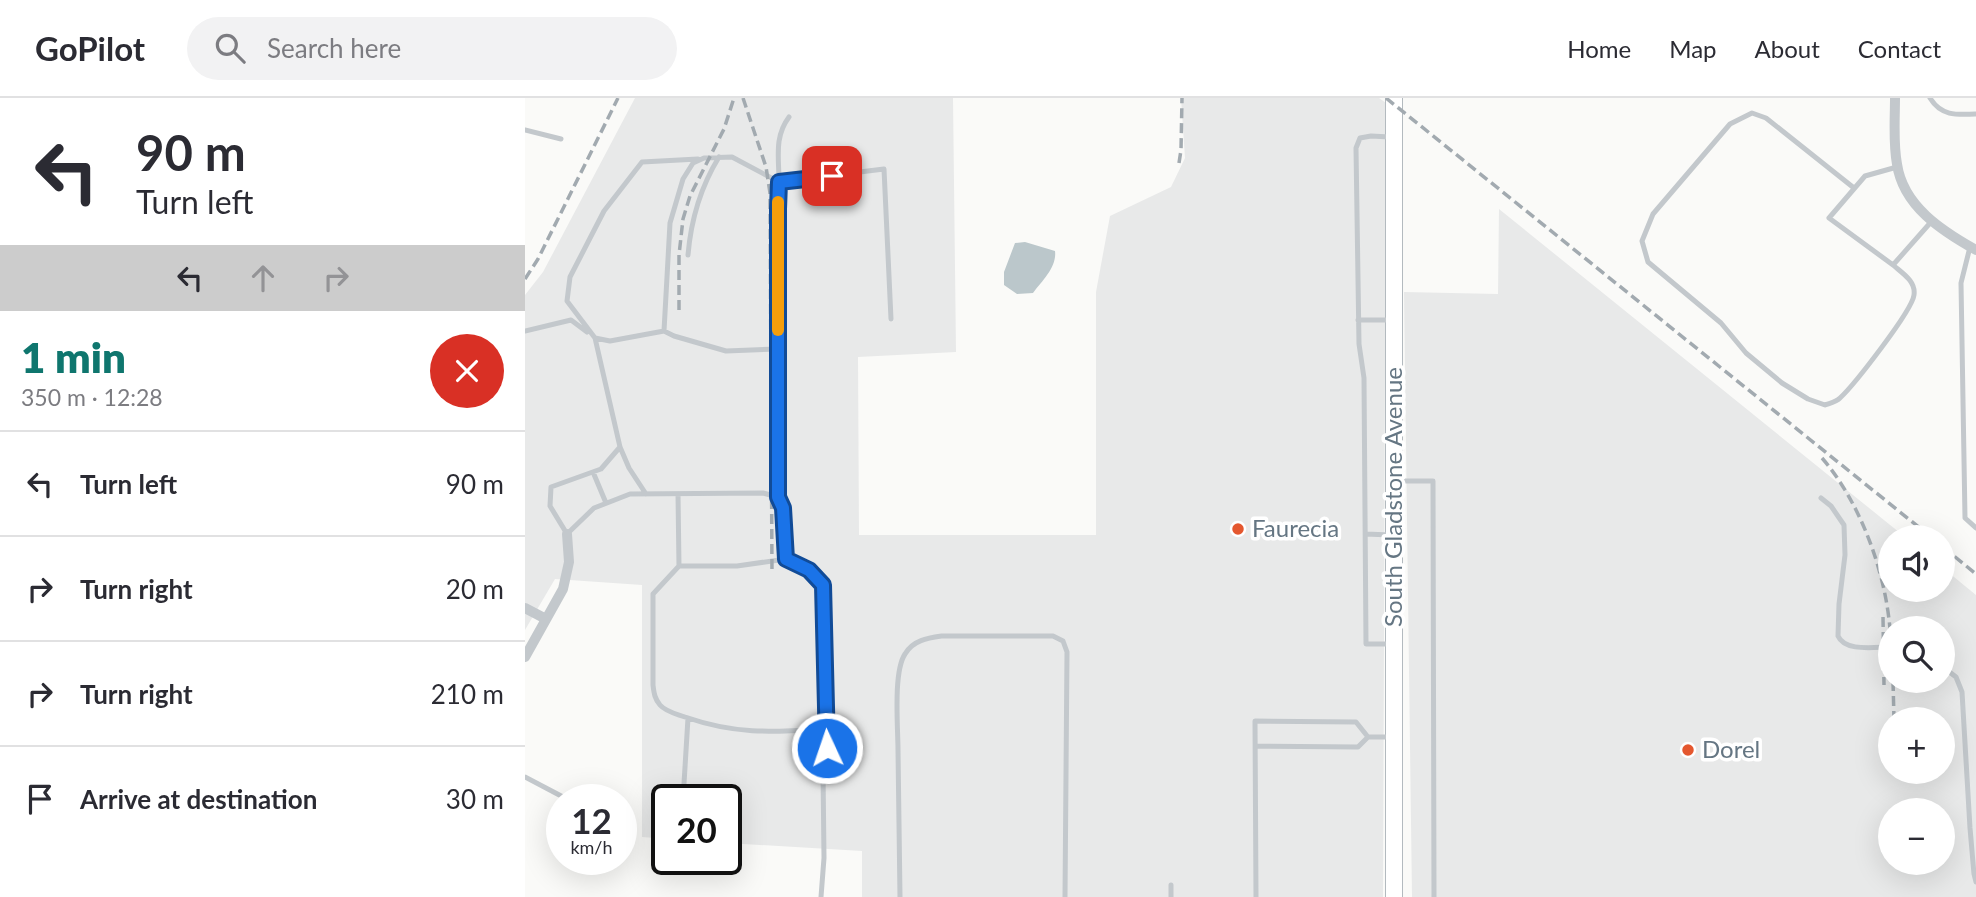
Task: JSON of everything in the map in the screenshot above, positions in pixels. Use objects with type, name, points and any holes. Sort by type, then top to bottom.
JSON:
[{"type":"street","name":"South Gladstone Avenue","points":[[1394,98],[1394,897]]},
{"type":"street","points":[[1895,98],[1897,167],[1903,186],[1931,222],[1973,249]]},
{"type":"street","points":[[525,657],[563,589],[569,562],[567,534]]},
{"type":"street","points":[[525,608],[546,619]]},
{"type":"lane","points":[[1930,98],[1938,109],[1952,115],[1976,114]]},
{"type":"lane","points":[[1854,188],[1766,118],[1752,113],[1730,124],[1653,214],[1642,241],[1644,251],[1648,262],[1721,323],[1747,353],[1782,383],[1808,399],[1825,405],[1838,400],[1893,333],[1912,303],[1915,292],[1911,282],[1893,265],[1829,219],[1865,176],[1897,167]]},
{"type":"lane","points":[[786,559],[783,508],[778,497],[778,142],[789,117]]},
{"type":"lane","points":[[525,130],[561,139]]},
{"type":"lane","points":[[1393,138],[1360,138],[1356,148],[1358,320],[1364,378],[1366,644],[1394,645]]},
{"type":"lane","points":[[646,495],[629,468],[621,447],[595,338],[567,301],[570,277],[604,211],[642,162],[732,157],[779,182],[884,169],[891,319]]},
{"type":"lane","points":[[664,331],[670,223],[683,178],[693,163],[704,158]]},
{"type":"lane","points":[[688,255],[696,206],[707,177],[719,158]]},
{"type":"lane","points":[[1893,265],[1931,222]]},
{"type":"lane","points":[[1973,249],[1961,283],[1965,518],[1976,528]]},
{"type":"lane","points":[[525,331],[571,320],[595,338],[610,341],[664,331],[726,351],[778,349]]},
{"type":"lane","points":[[1358,320],[1394,320]]},
{"type":"lane","points":[[621,447],[601,469],[551,487],[550,506],[567,534],[594,508],[630,495],[762,494],[778,497]]},
{"type":"lane","points":[[593,472],[606,503]]},
{"type":"lane","points":[[1394,481],[1433,481],[1434,897]]},
{"type":"lane","points":[[678,494],[679,566],[653,594],[655,697],[663,708],[719,728],[742,731],[826,729]]},
{"type":"lane","points":[[1821,498],[1831,506],[1843,525],[1845,555],[1839,604],[1839,640],[1854,646],[1878,647]]},
{"type":"lane","points":[[1366,534],[1394,535]]},
{"type":"lane","points":[[679,566],[737,566],[786,559],[809,570],[823,585],[827,748],[823,771],[824,858],[821,897]]},
{"type":"lane","points":[[900,897],[900,665],[904,654],[912,645],[927,638],[942,636],[1053,636],[1063,641],[1067,652],[1065,897]]},
{"type":"lane","points":[[1955,676],[1962,692],[1976,882]]},
{"type":"lane","points":[[684,784],[688,718]]},
{"type":"lane","points":[[1256,897],[1255,722],[1356,722],[1368,737]]},
{"type":"lane","points":[[1255,746],[1358,747],[1368,737],[1394,737]]},
{"type":"lane","points":[[525,777],[546,788]]},
{"type":"lane","points":[[1171,885],[1171,897]]},
{"type":"shaded area","points":[[635,98],[953,98],[956,352],[858,357],[859,535],[1096,535],[1096,292],[1110,216],[1171,187],[1185,158],[1181,98],[1379,98],[1386,103],[1383,897],[862,897],[862,851],[742,844],[742,784],[651,784],[651,838],[642,837],[642,585],[555,579],[525,630],[525,295],[543,272]]},
{"type":"shaded area","points":[[1499,209],[1890,525],[1878,525],[1878,602],[1955,602],[1955,578],[1976,595],[1976,897],[1412,897],[1404,292],[1498,294]]},
{"type":"shaded area","points":[[1025,242],[1055,251],[1055,257],[1049,273],[1033,293],[1017,294],[1004,285],[1004,272],[1015,243]]},
{"type":"railway","points":[[525,279],[538,259],[618,98]]},
{"type":"railway","points":[[679,310],[679,255],[683,219],[690,196],[724,129],[734,98]]},
{"type":"railway","points":[[743,98],[766,167],[770,193],[772,574]]},
{"type":"railway","points":[[1179,163],[1182,98]]},
{"type":"railway","points":[[1386,98],[1916,525]]},
{"type":"railway","points":[[1822,458],[1836,476],[1859,516],[1883,584],[1888,616]]},
{"type":"railway","points":[[1955,557],[1976,574]]},
{"type":"railway","points":[[1893,693],[1894,707]]},
{"type":"slow traffic","points":[[778,202],[778,330]]},
{"type":"place","name":"Faurecia","points":[[1238,529]]},
{"type":"place","name":"Dorel","points":[[1688,750]]},
{"type":"route","points":[[827,748],[823,585],[809,570],[786,559],[783,508],[778,497],[778,209],[779,182],[832,176]]}]
